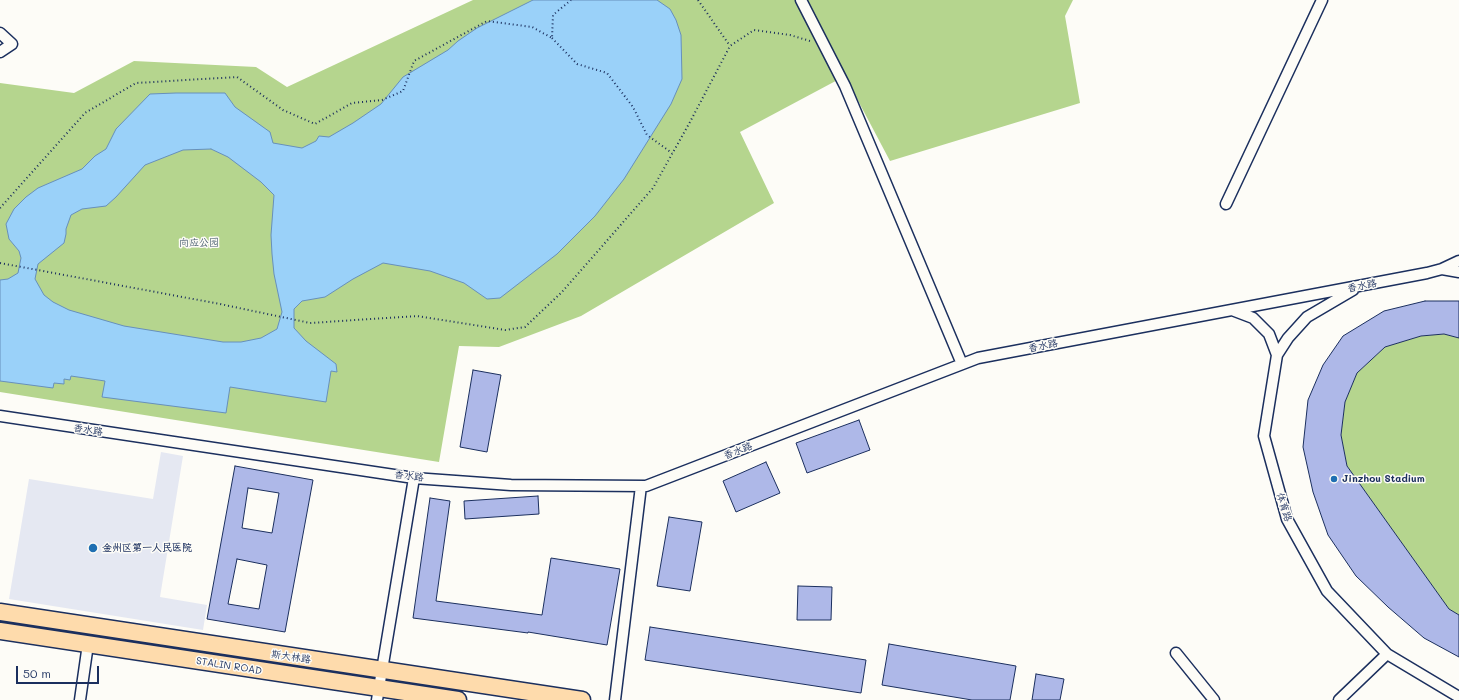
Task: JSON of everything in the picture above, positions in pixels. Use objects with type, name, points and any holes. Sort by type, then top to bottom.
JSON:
[{"type":"main road","name":"斯大林路","points":[[0,612],[382,671],[582,700]]},
{"type":"main road","name":"STALIN ROAD","points":[[0,631],[88,644],[378,694],[458,700]]},
{"type":"street","points":[[801,0],[845,86],[962,364]]},
{"type":"street","points":[[1226,204],[1322,0]]},
{"type":"street","points":[[0,33],[12,44],[0,52]]},
{"type":"street","name":"香水路","points":[[0,416],[414,478],[511,485],[646,486],[978,358],[1427,273],[1442,269],[1459,261]]},
{"type":"street","points":[[1442,269],[1459,272]]},
{"type":"street","name":"体育路","points":[[1360,286],[1307,317],[1288,338],[1277,355],[1264,436],[1287,519],[1327,591],[1387,654],[1459,697]]},
{"type":"street","points":[[1232,310],[1253,318],[1269,334],[1277,355]]},
{"type":"street","points":[[378,694],[414,478]]},
{"type":"street","points":[[615,700],[642,486]]},
{"type":"street","points":[[80,700],[88,644]]},
{"type":"street","points":[[1176,653],[1214,700]]},
{"type":"street","points":[[1339,700],[1387,654]]},
{"type":"path","points":[[552,38],[553,15],[571,0]]},
{"type":"path","points":[[698,0],[730,46]]},
{"type":"path","points":[[0,208],[85,113],[136,83],[237,77],[283,110],[315,124],[352,103],[382,100],[403,90],[414,61],[487,21],[532,28],[552,38],[577,64],[606,73],[633,107],[647,135],[672,153]]},
{"type":"path","points":[[0,263],[265,313],[310,323],[417,316],[505,330],[525,327],[562,292],[652,188],[730,46],[754,30],[790,35],[824,45]]},
{"type":"shaded area","name":"金州区第一人民医院","points":[[161,452],[183,456],[160,597],[207,605],[203,630],[9,599],[29,479],[153,499]]},
{"type":"green space","name":"向应公园","points":[[473,0],[1073,0],[1065,16],[1080,103],[890,161],[845,76],[740,132],[774,203],[581,316],[499,347],[459,346],[439,462],[0,392],[0,83],[74,93],[134,61],[256,67],[287,87]]},
{"type":"green space","points":[[1444,334],[1459,338],[1459,615],[1449,609],[1347,466],[1341,435],[1345,402],[1357,373],[1385,347],[1421,336]]},
{"type":"water","points":[[533,0],[657,0],[670,9],[676,20],[681,35],[682,79],[671,104],[624,179],[595,216],[557,254],[500,298],[487,299],[464,283],[430,271],[383,263],[353,279],[325,297],[302,301],[294,309],[294,328],[306,341],[336,364],[337,372],[331,371],[326,402],[230,387],[226,413],[102,397],[105,381],[71,376],[70,380],[64,379],[64,384],[54,383],[53,388],[0,381],[0,280],[8,279],[18,273],[21,258],[19,251],[9,239],[6,224],[14,209],[38,188],[82,169],[95,156],[106,149],[116,129],[150,94],[225,93],[235,107],[270,132],[273,143],[302,148],[316,141],[319,136],[329,137],[381,104],[403,77],[448,50],[477,28]],"holes":[[[211,149],[228,157],[261,182],[274,195],[271,235],[272,254],[274,274],[282,312],[277,329],[261,338],[241,342],[223,342],[124,326],[69,310],[53,302],[44,295],[35,279],[38,264],[64,243],[66,229],[71,215],[82,209],[106,206],[145,165],[183,150]]]},
{"type":"building","name":"Jinzhou Stadium","points":[[1425,301],[1459,301],[1459,338],[1444,334],[1421,336],[1385,347],[1357,373],[1345,402],[1341,435],[1347,466],[1449,609],[1459,615],[1459,657],[1424,638],[1388,607],[1356,576],[1328,535],[1313,492],[1303,447],[1308,400],[1323,365],[1343,336],[1384,311]]},
{"type":"building","points":[[473,370],[501,375],[487,452],[460,447]]},
{"type":"building","points":[[859,420],[870,450],[807,473],[796,443]]},
{"type":"building","points":[[766,462],[780,493],[736,512],[723,481]]},
{"type":"building","points":[[235,466],[313,480],[285,632],[207,619]],"holes":[[[248,488],[279,493],[272,533],[242,528]],[[237,559],[267,565],[259,609],[228,604]]]},
{"type":"building","points":[[538,496],[539,514],[465,519],[464,501]]},
{"type":"building","points":[[430,498],[450,501],[436,601],[542,615],[551,558],[620,569],[607,645],[528,632],[413,618]]},
{"type":"building","points":[[669,517],[702,522],[690,591],[657,586]]},
{"type":"building","points":[[798,586],[832,587],[831,620],[797,620]]},
{"type":"building","points":[[650,627],[866,660],[861,693],[645,660]]},
{"type":"building","points":[[889,644],[1016,666],[1010,700],[972,700],[882,685]]},
{"type":"building","points":[[1036,674],[1064,679],[1060,700],[1032,700]]},
{"type":"place","name":"Jinzhou Stadium","points":[[1334,479]]},
{"type":"place","name":"金州区第一人民医院","points":[[93,548]]}]
